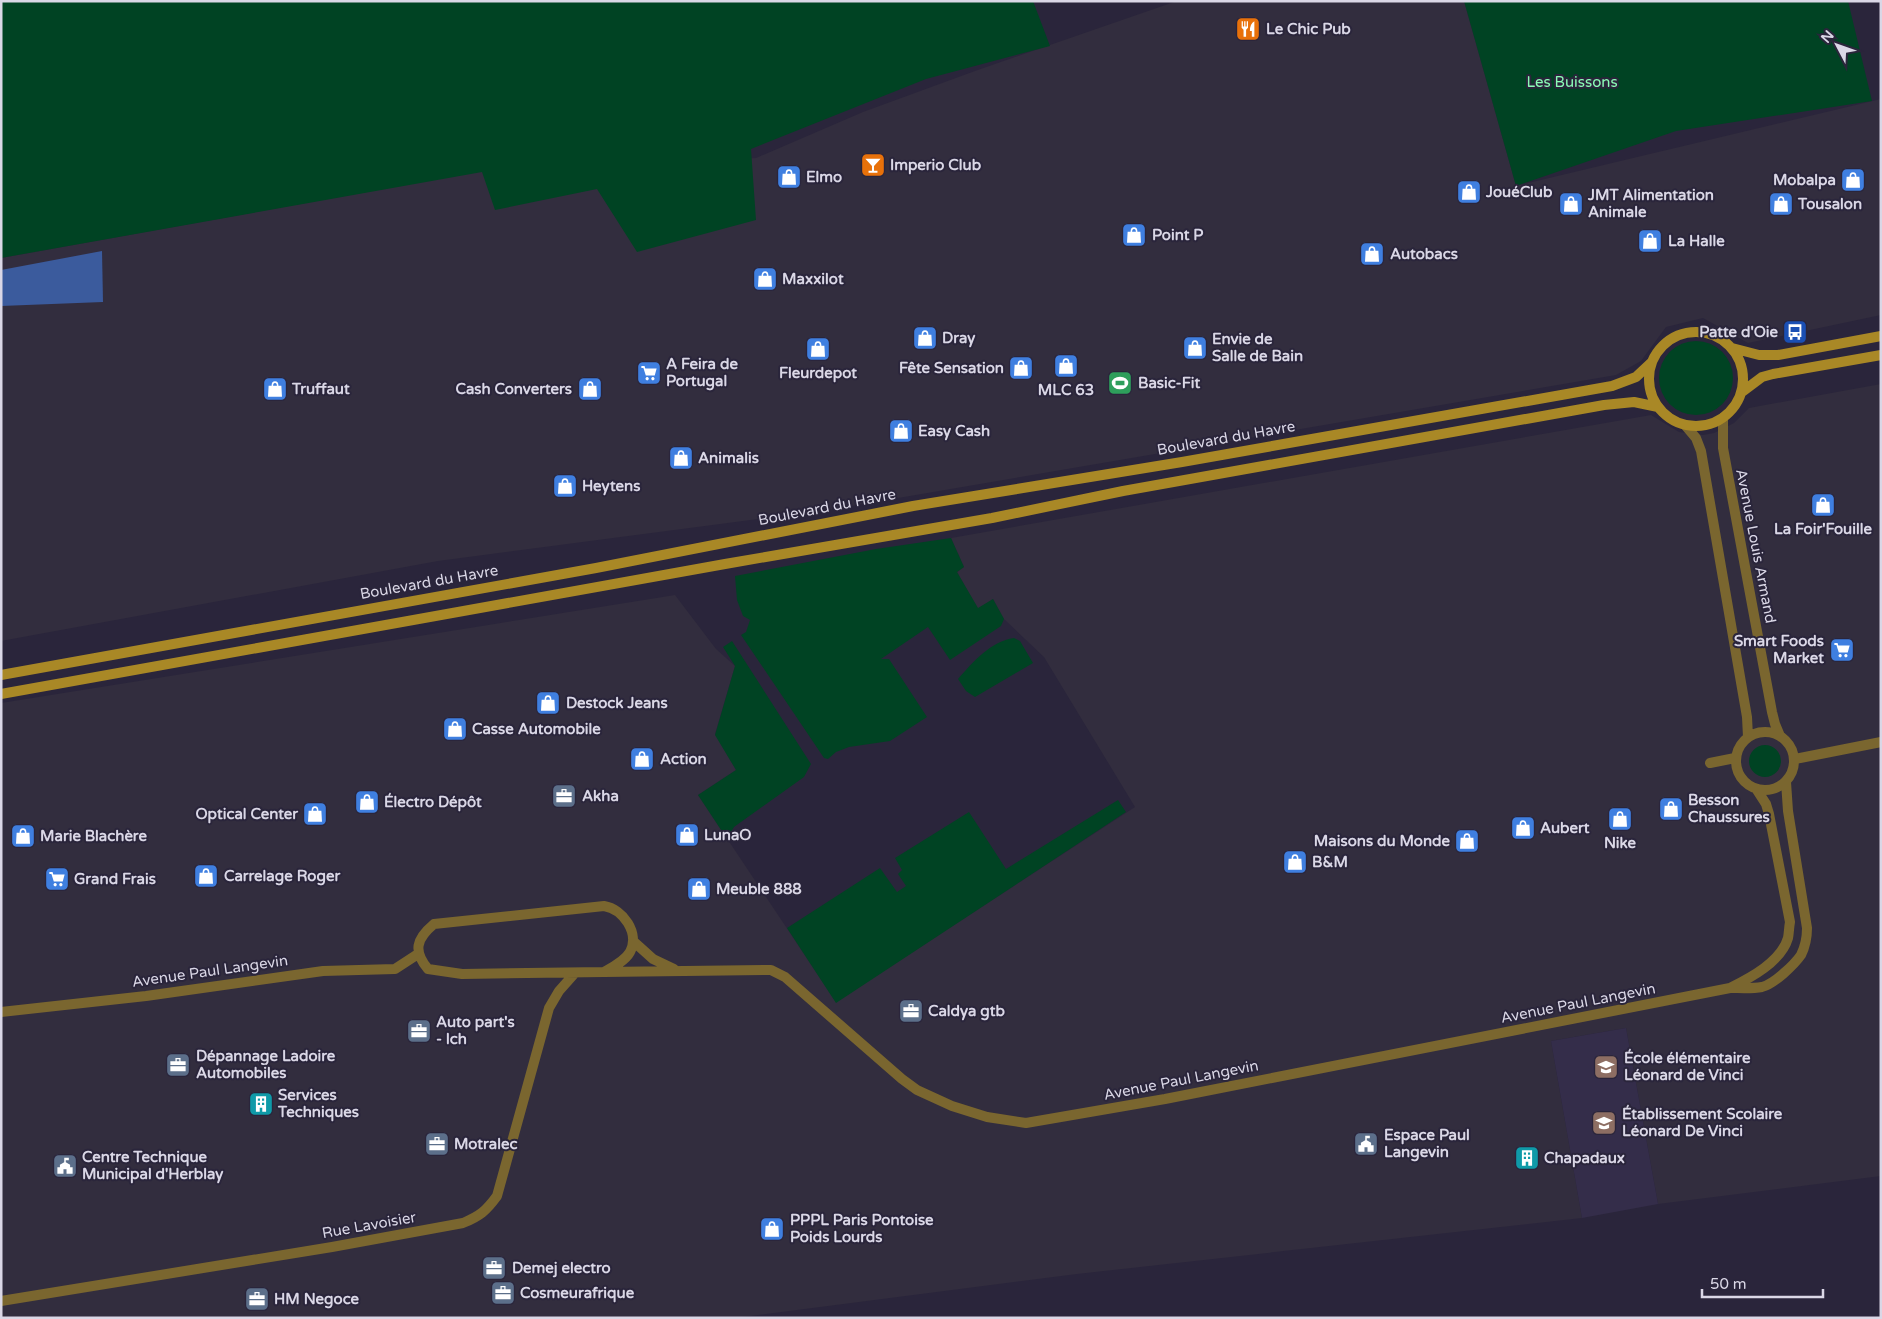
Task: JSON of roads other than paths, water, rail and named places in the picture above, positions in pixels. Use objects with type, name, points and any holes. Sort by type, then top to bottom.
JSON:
[{"type":"main road","name":"Boulevard du Havre","points":[[1,675],[606,566],[913,506],[1182,462],[1612,386],[1636,378],[1652,362],[1663,345],[1674,337],[1687,333],[1700,332],[1714,335],[1721,338],[1732,348],[1759,355],[1778,355],[1881,336]]},
{"type":"main road","points":[[1652,362],[1649,378],[1650,386],[1651,393],[1658,407],[1670,418],[1685,425],[1701,426],[1716,422],[1732,410],[1742,392],[1742,369],[1738,356],[1732,348]]},
{"type":"main road","points":[[1742,392],[1757,380],[1768,376],[1881,355]]},
{"type":"main road","points":[[1,694],[992,518],[1123,491],[1604,404],[1634,402],[1658,407]]},
{"type":"street","name":"Avenue Louis Armand","points":[[1722,418],[1723,448],[1774,724],[1780,736]]},
{"type":"street","points":[[1685,425],[1696,438],[1701,451],[1747,716],[1748,737]]},
{"type":"street","points":[[1764,732],[1780,736],[1787,742],[1795,759],[1791,775],[1786,782],[1772,790],[1757,790],[1749,786],[1738,774],[1735,758],[1742,743],[1748,737],[1764,732]]},
{"type":"street","points":[[1795,759],[1881,742]]},
{"type":"street","points":[[1710,763],[1735,758]]},
{"type":"street","points":[[1730,988],[1762,987],[1774,981],[1800,955],[1806,940],[1807,928],[1788,811],[1786,782]]},
{"type":"street","points":[[1730,988],[1759,973],[1781,951],[1788,939],[1790,922],[1769,814],[1766,804],[1757,790]]},
{"type":"street","name":"Avenue Paul Langevin","points":[[678,971],[653,959],[633,941],[631,929],[620,913],[604,906],[434,924],[420,938],[418,946],[418,954],[428,969],[462,974],[770,970],[785,977],[917,1090],[952,1106],[987,1118],[1026,1123],[1223,1088],[1730,988]]},
{"type":"street","points":[[604,972],[623,960],[629,952],[633,941]]},
{"type":"street","name":"Avenue Paul Langevin","points":[[1,1012],[146,996],[323,970],[395,969],[418,954]]},
{"type":"street","name":"Rue Lavoisier","points":[[1,1301],[341,1246],[463,1223],[485,1212],[497,1196],[549,1008],[559,991],[575,973]]},
{"type":"water","points":[[102,251],[103,302],[1,306],[1,270]]},
{"type":"place","name":"Le Chic Pub","points":[[1248,29]]},
{"type":"place","name":"Imperio Club","points":[[873,165]]},
{"type":"place","name":"Elmo","points":[[789,177]]},
{"type":"place","name":"Mobalpa","points":[[1853,180]]},
{"type":"place","name":"JouéClub","points":[[1469,192]]},
{"type":"place","name":"JMT Alimentation Animale","points":[[1571,204]]},
{"type":"place","name":"Tousalon","points":[[1781,204]]},
{"type":"place","name":"Point P","points":[[1134,235]]},
{"type":"place","name":"La Halle","points":[[1650,241]]},
{"type":"place","name":"Autobacs","points":[[1372,254]]},
{"type":"place","name":"Maxxilot","points":[[765,279]]},
{"type":"place","name":"Patte d'Oie","points":[[1795,332]]},
{"type":"place","name":"Dray","points":[[925,338]]},
{"type":"place","name":"Envie de Salle de Bain","points":[[1195,348]]},
{"type":"place","name":"Fleurdepot","points":[[818,349]]},
{"type":"place","name":"MLC 63","points":[[1066,366]]},
{"type":"place","name":"Fête Sensation","points":[[1021,368]]},
{"type":"place","name":"A Feira de Portugal","points":[[649,373]]},
{"type":"place","name":"Basic-Fit","points":[[1120,383]]},
{"type":"place","name":"Truffaut","points":[[275,389]]},
{"type":"place","name":"Cash Converters","points":[[590,389]]},
{"type":"place","name":"Easy Cash","points":[[901,431]]},
{"type":"place","name":"Animalis","points":[[681,458]]},
{"type":"place","name":"Heytens","points":[[565,486]]},
{"type":"place","name":"La Foir'Fouille","points":[[1823,505]]},
{"type":"place","name":"Smart Foods Market","points":[[1842,650]]},
{"type":"place","name":"Destock Jeans","points":[[548,703]]},
{"type":"place","name":"Casse Automobile","points":[[455,729]]},
{"type":"place","name":"Action","points":[[642,759]]},
{"type":"place","name":"Akha","points":[[564,796]]},
{"type":"place","name":"Électro Dépôt","points":[[367,802]]},
{"type":"place","name":"Besson Chaussures","points":[[1671,809]]},
{"type":"place","name":"Optical Center","points":[[315,814]]},
{"type":"place","name":"Nike","points":[[1620,819]]},
{"type":"place","name":"Aubert","points":[[1523,828]]},
{"type":"place","name":"LunaO","points":[[687,835]]},
{"type":"place","name":"Marie Blachère","points":[[23,836]]},
{"type":"place","name":"Maisons du Monde","points":[[1467,841]]},
{"type":"place","name":"B&M","points":[[1295,862]]},
{"type":"place","name":"Carrelage Roger","points":[[206,876]]},
{"type":"place","name":"Grand Frais","points":[[57,879]]},
{"type":"place","name":"Meuble 888","points":[[699,889]]},
{"type":"place","name":"Caldya gtb","points":[[911,1011]]},
{"type":"place","name":"Auto part's - lch","points":[[419,1031]]},
{"type":"place","name":"Dépannage Ladoire Automobiles","points":[[178,1065]]},
{"type":"place","name":"École élémentaire Léonard de Vinci","points":[[1606,1067]]},
{"type":"place","name":"Services Techniques","points":[[261,1104]]},
{"type":"place","name":"Établissement Scolaire Léonard De Vinci","points":[[1604,1123]]},
{"type":"place","name":"Motralec","points":[[437,1144]]},
{"type":"place","name":"Espace Paul Langevin","points":[[1366,1144]]},
{"type":"place","name":"Chapadaux","points":[[1527,1158]]},
{"type":"place","name":"Centre Technique Municipal d'Herblay","points":[[65,1166]]},
{"type":"place","name":"PPPL Paris Pontoise Poids Lourds","points":[[772,1229]]},
{"type":"place","name":"Demej electro","points":[[494,1268]]},
{"type":"place","name":"Cosmeurafrique","points":[[503,1293]]},
{"type":"place","name":"HM Negoce","points":[[257,1299]]},
{"type":"park label","name":"Les Buissons","points":[[1572,82]]}]
